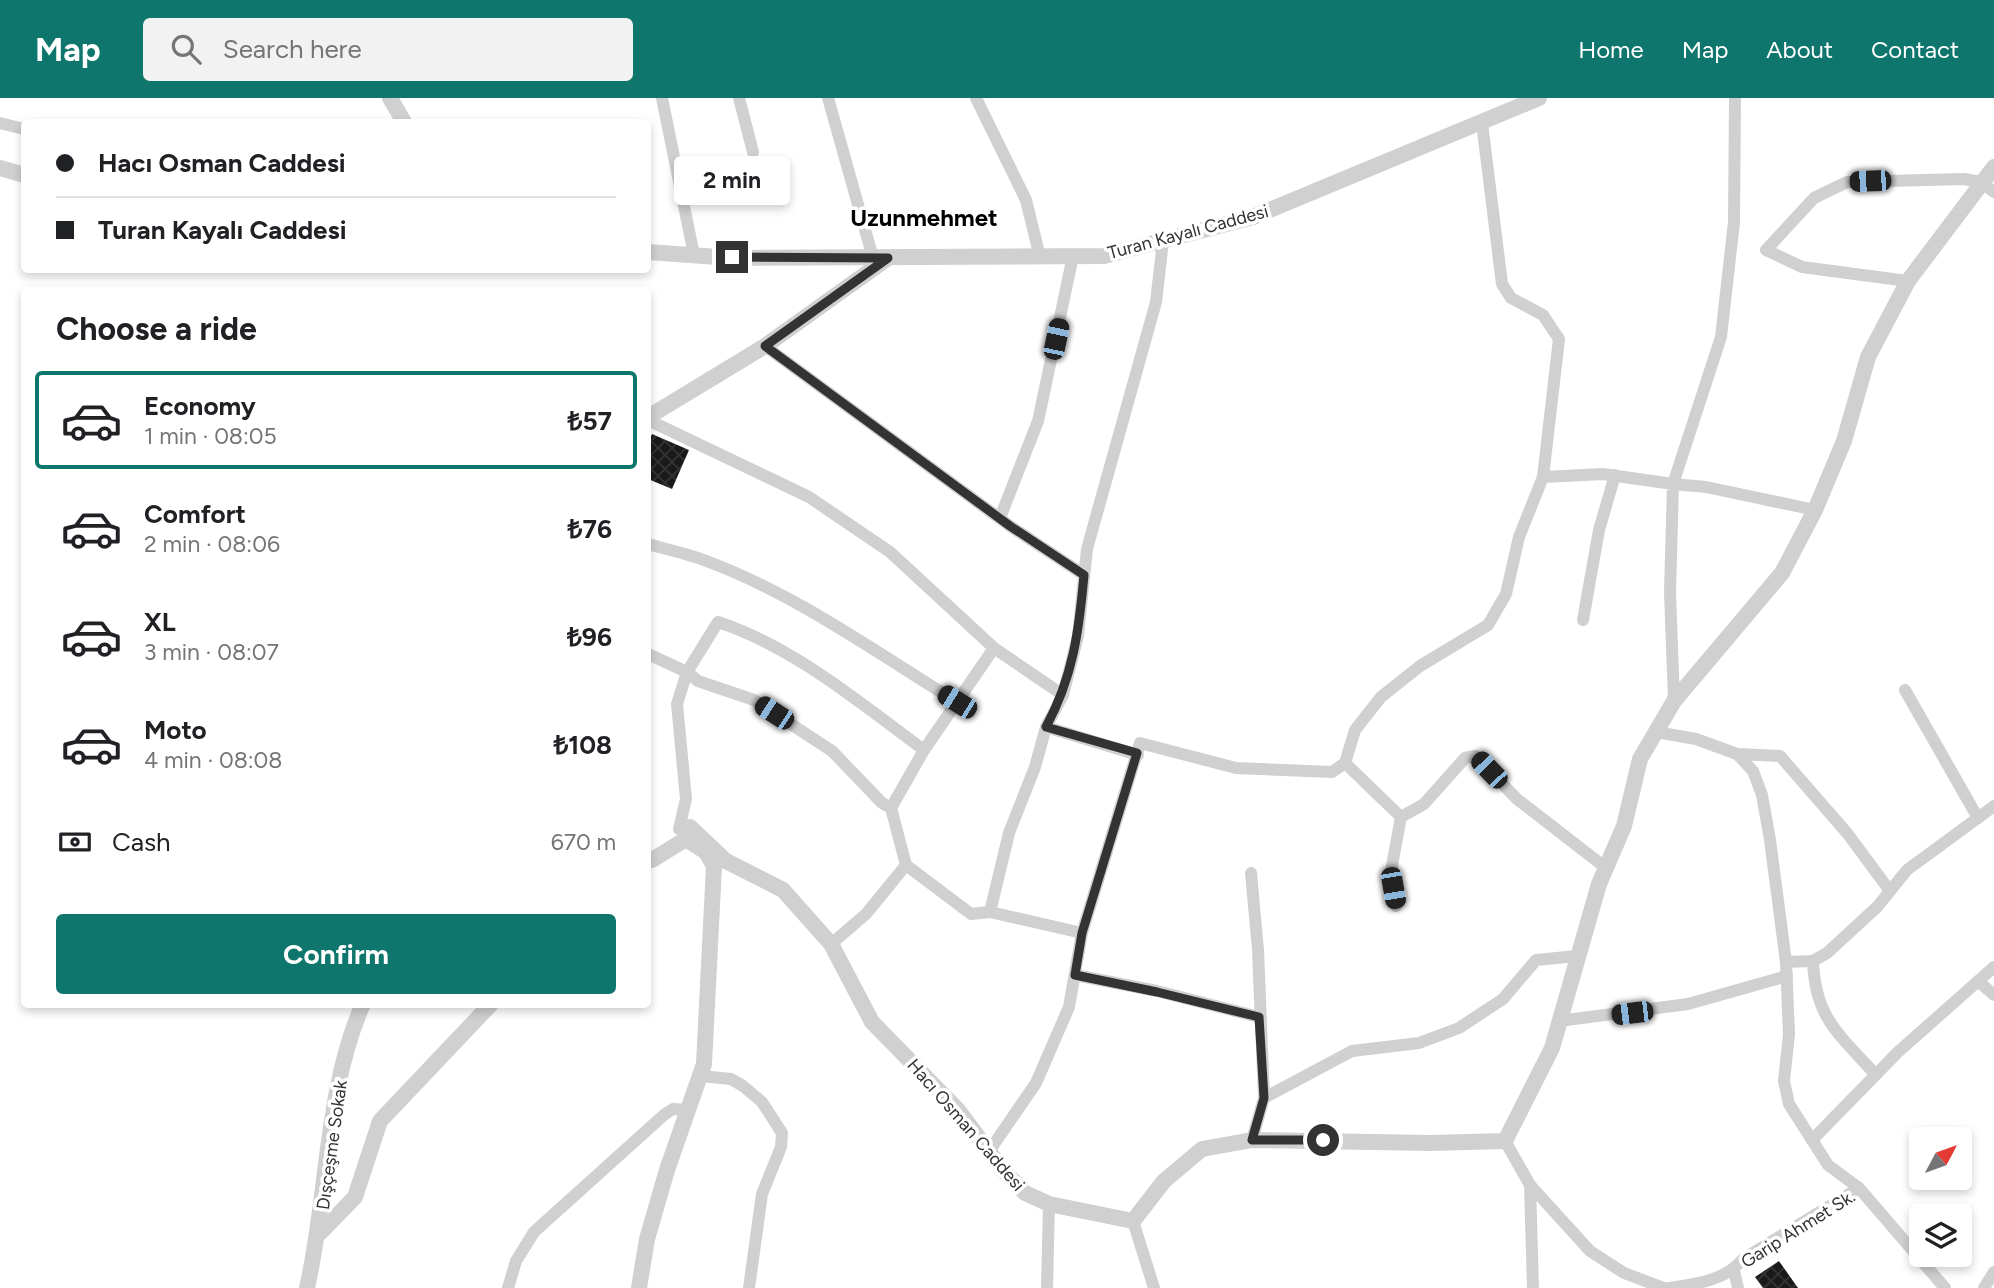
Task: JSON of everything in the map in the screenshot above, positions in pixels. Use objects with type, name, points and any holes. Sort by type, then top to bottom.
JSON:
[{"type":"street","points":[[390,98],[398,119]]},
{"type":"street","points":[[662,98],[694,255]]},
{"type":"street","points":[[739,98],[753,152]]},
{"type":"street","points":[[651,417],[765,346],[881,258],[828,98]]},
{"type":"street","points":[[976,98],[1026,200],[1040,257]]},
{"type":"street","name":"Turan Kayalı Caddesi","points":[[651,252],[881,258],[1104,256],[1253,217],[1539,98]]},
{"type":"street","points":[[1674,701],[1670,593],[1673,484],[1721,337],[1734,222],[1735,98]]},
{"type":"street","points":[[0,123],[21,128]]},
{"type":"street","points":[[990,1150],[1036,1083],[1069,1007],[1082,933],[1140,743],[1226,766],[1292,772],[1332,772],[1345,763],[1355,730],[1381,697],[1420,666],[1488,625],[1506,594],[1519,537],[1543,477],[1559,339],[1543,315],[1511,298],[1502,284],[1482,123]]},
{"type":"street","points":[[1154,1288],[1133,1221],[1164,1181],[1202,1149],[1252,1140],[1431,1143],[1505,1141],[1552,1048],[1577,956],[1606,867],[1624,826],[1640,760],[1674,701],[1782,573],[1815,510],[1844,441],[1868,358],[1908,281],[1988,187],[1994,167]]},
{"type":"street","points":[[0,168],[21,174]]},
{"type":"street","points":[[1908,281],[1802,267],[1766,250],[1814,198],[1847,182],[1965,179],[1988,187]]},
{"type":"street","points":[[990,912],[1009,833],[1035,767],[1046,727],[1063,695],[1078,636],[1087,549],[1156,302],[1163,241]]},
{"type":"street","points":[[1000,518],[1038,421],[1073,257]]},
{"type":"street","points":[[765,346],[1000,518],[1084,575]]},
{"type":"street","points":[[651,420],[809,497],[890,552],[994,648],[1063,695]]},
{"type":"street","points":[[1543,477],[1615,475],[1706,487],[1815,510]]},
{"type":"street","points":[[1583,620],[1599,530],[1615,475]]},
{"type":"street","points":[[651,545],[735,572],[820,617],[957,702]]},
{"type":"street","points":[[651,861],[685,832],[686,799],[677,704],[687,672],[718,622],[748,632],[831,681],[924,750]]},
{"type":"street","points":[[994,648],[924,750],[891,808],[906,864],[971,914],[990,912],[1082,933]]},
{"type":"street","points":[[651,655],[687,672],[698,681],[754,700],[832,751],[882,803],[891,808]]},
{"type":"street","points":[[1905,690],[1978,818]]},
{"type":"street","points":[[1046,727],[1137,754]]},
{"type":"street","points":[[1656,732],[1696,738],[1737,754],[1780,756],[1847,833],[1890,891]]},
{"type":"street","points":[[1737,754],[1753,771],[1762,795],[1786,962],[1789,1034],[1784,1081],[1789,1104],[1828,1164],[1859,1188]]},
{"type":"street","points":[[1401,817],[1424,804],[1465,758],[1475,756],[1517,799],[1606,867]]},
{"type":"street","points":[[1345,763],[1401,817]]},
{"type":"street","points":[[1786,962],[1813,961],[1827,953],[1890,891],[1907,870],[1994,806]]},
{"type":"street","points":[[1396,906],[1391,871],[1401,817]]},
{"type":"street","name":"Hacı Osman Caddesi","points":[[685,832],[720,863],[783,890],[831,944],[872,1023],[958,1110],[1025,1193],[1049,1204],[1133,1221]]},
{"type":"street","points":[[639,1288],[647,1239],[701,1076],[706,1050],[720,863]]},
{"type":"street","points":[[831,944],[866,914],[906,864]]},
{"type":"street","points":[[1251,873],[1258,950],[1264,1098],[1252,1140]]},
{"type":"street","points":[[1264,1098],[1352,1051],[1419,1043],[1459,1028],[1503,999],[1536,960],[1577,956]]},
{"type":"street","points":[[1813,961],[1814,990],[1828,1021],[1875,1074]]},
{"type":"street","points":[[1812,1140],[1875,1074],[1994,967]]},
{"type":"street","points":[[1075,975],[1259,1017]]},
{"type":"street","points":[[1559,1021],[1689,1004],[1787,976]]},
{"type":"street","points":[[1979,982],[1994,995]]},
{"type":"street","name":"Dışçeşme Sokak","points":[[307,1288],[320,1233],[332,1122],[350,1035],[361,1008]]},
{"type":"street","points":[[320,1233],[355,1197],[380,1121],[487,1008]]},
{"type":"street","points":[[701,1076],[731,1079],[743,1086],[762,1102],[782,1133],[781,1147],[762,1194],[749,1288]]},
{"type":"street","points":[[508,1288],[516,1261],[534,1233],[665,1114],[681,1108],[689,1110]]},
{"type":"street","name":"Garip Ahmet Sk.","points":[[1505,1141],[1530,1185],[1590,1251],[1624,1273],[1666,1288],[1701,1283],[1734,1270],[1743,1259],[1859,1188],[1945,1288]]},
{"type":"street","points":[[1530,1185],[1533,1288]]},
{"type":"street","points":[[1047,1288],[1049,1204]]},
{"type":"street","name":"Garip Ahmet Sk.","points":[[1734,1270],[1738,1288]]},
{"type":"street","points":[[1984,1288],[1994,1272]]},
{"type":"building","points":[[652,434],[689,450],[672,489],[651,480]]},
{"type":"building","points":[[1779,1261],[1798,1288],[1763,1288],[1755,1277]]},
{"type":"district","name":"Uzunmehmet","points":[[924,218]]},
{"type":"route","points":[[732,257],[888,258],[765,346],[920,457],[1010,526],[1084,575],[1078,636],[1063,695],[1046,727],[1137,753],[1082,933],[1075,975],[1259,1017],[1264,1098],[1252,1140],[1323,1140]]}]
